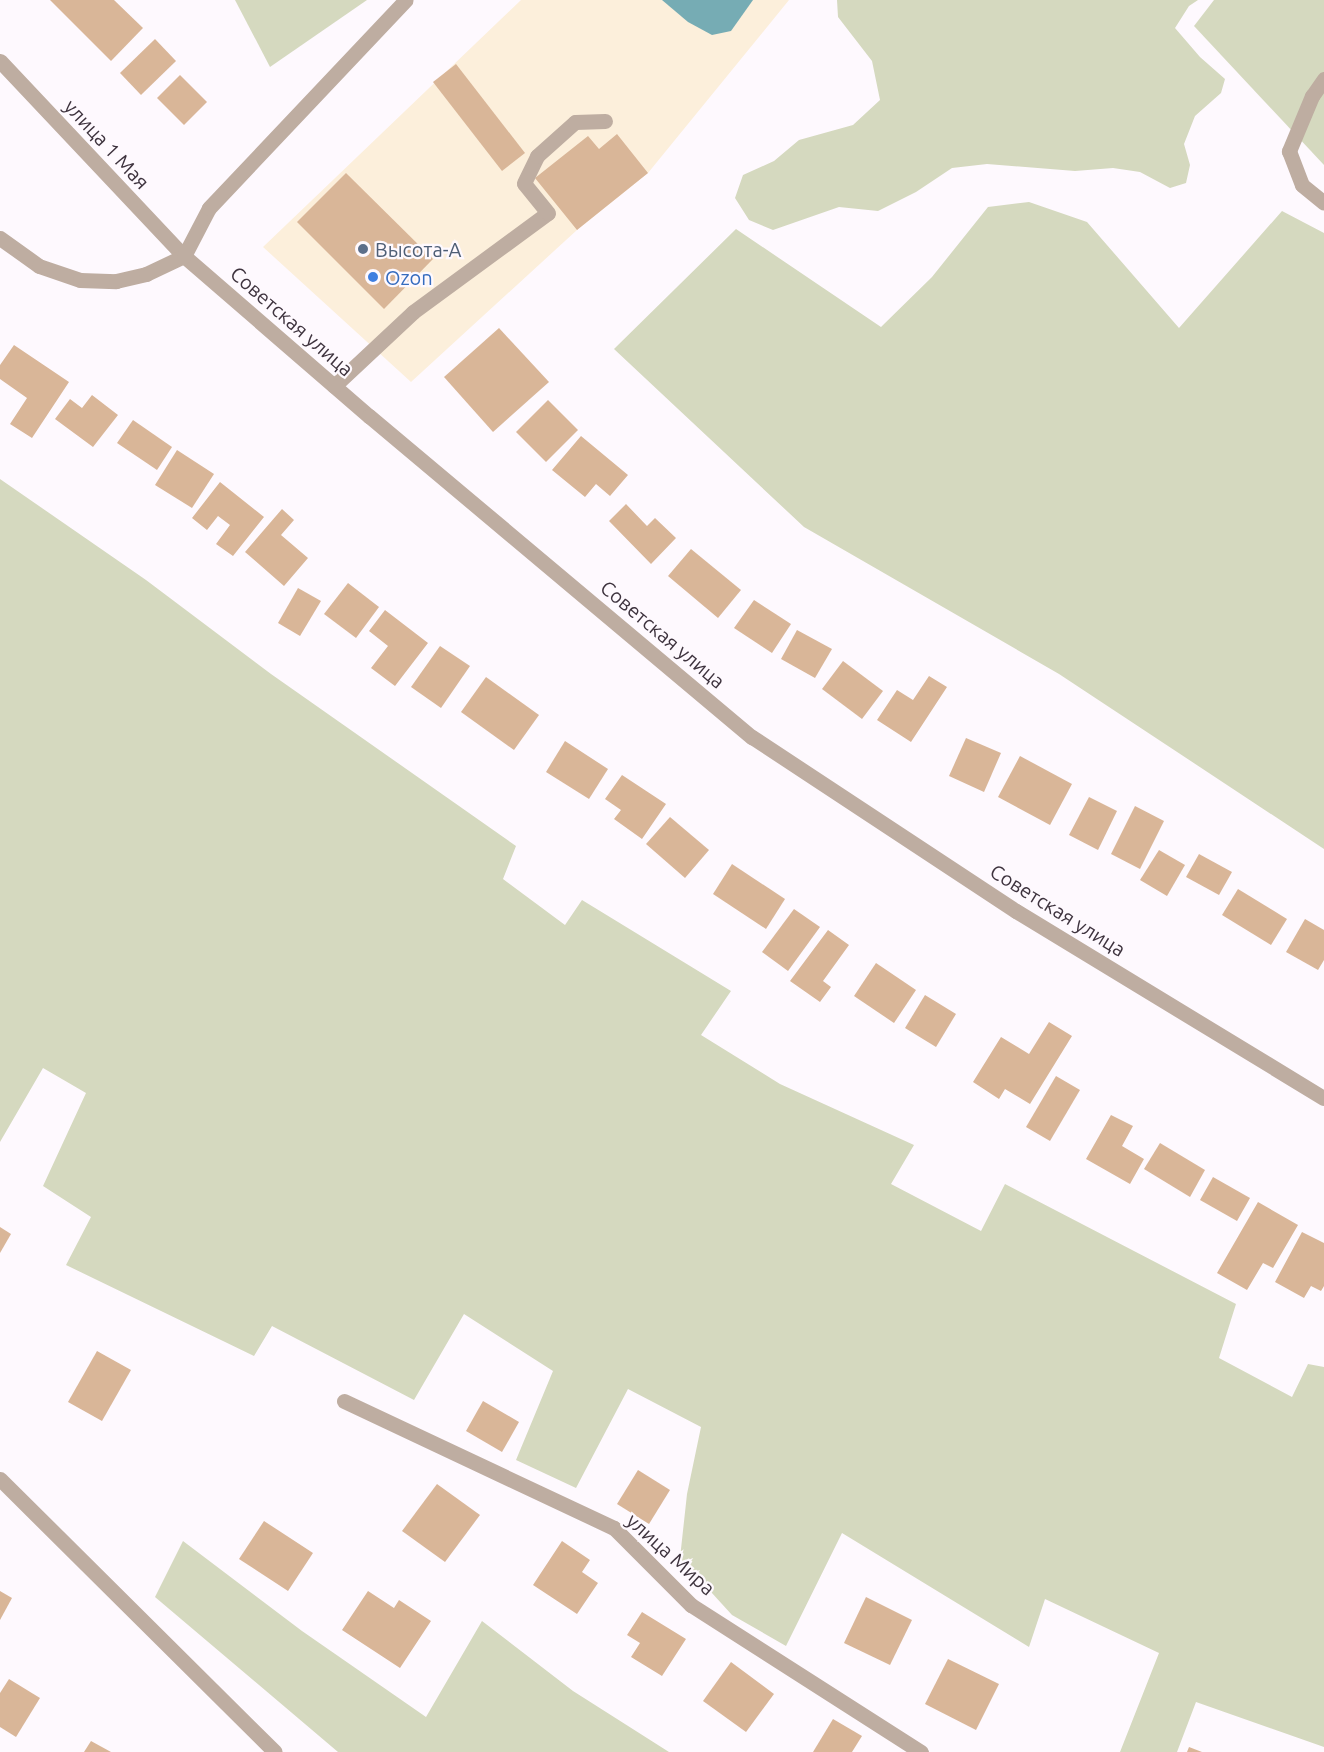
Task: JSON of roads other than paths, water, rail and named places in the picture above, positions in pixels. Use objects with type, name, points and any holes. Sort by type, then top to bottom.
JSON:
[{"type":"street","points":[[0,238],[39,266],[80,280],[116,280],[146,274],[184,256],[209,208],[406,0]]},
{"type":"street","name":"улица 1 Мая","points":[[0,61],[184,256]]},
{"type":"street","points":[[1324,79],[1312,96],[1289,151],[1302,184],[1324,203]]},
{"type":"street","points":[[334,386],[412,312],[548,213],[524,183],[537,156],[575,122],[605,121]]},
{"type":"street","name":"Советская улица","points":[[184,256],[334,386],[752,737],[1016,910],[1324,1098]]},
{"type":"street","name":"улица Мира","points":[[344,1401],[614,1528],[691,1605],[921,1752]]},
{"type":"street","points":[[0,1479],[275,1752]]},
{"type":"water","points":[[662,0],[753,0],[731,31],[712,35],[688,22]]},
{"type":"place","name":"Высота-А","points":[[363,249]]},
{"type":"place","name":"Ozon","points":[[373,277]]}]
